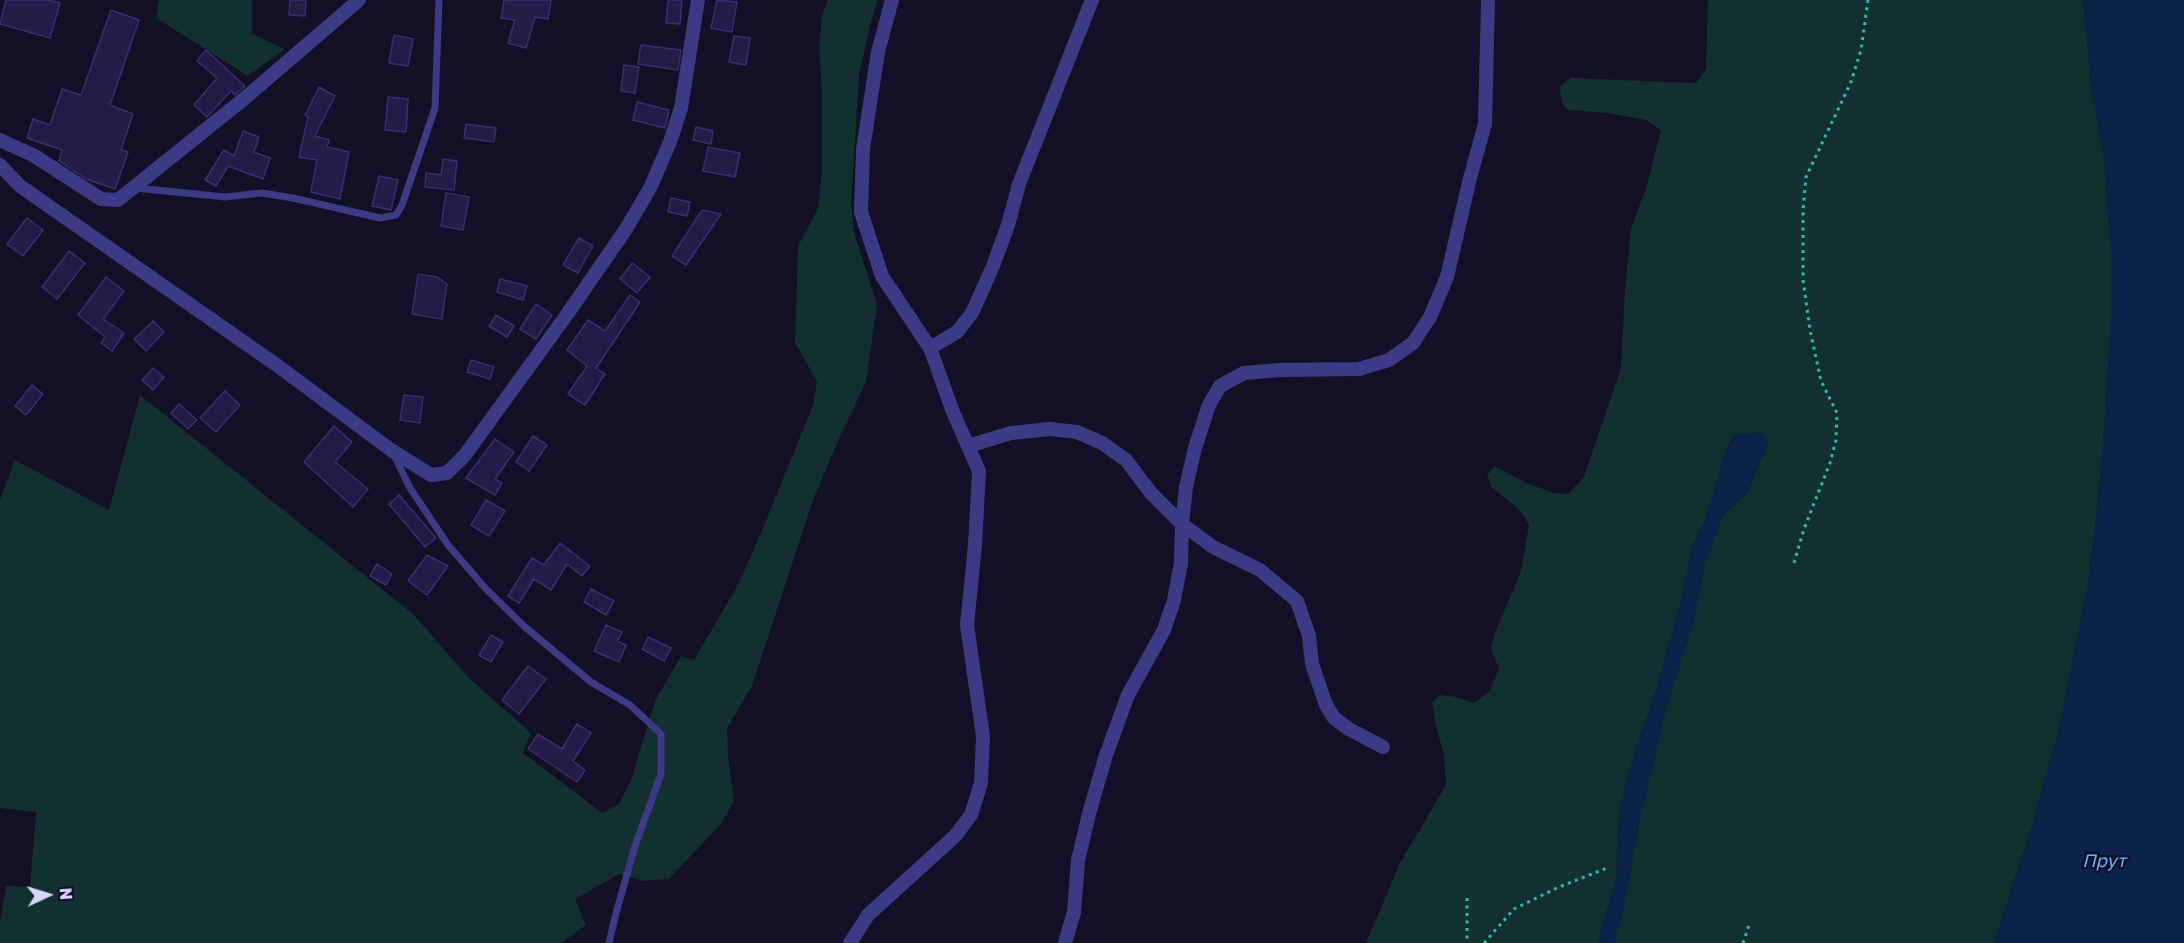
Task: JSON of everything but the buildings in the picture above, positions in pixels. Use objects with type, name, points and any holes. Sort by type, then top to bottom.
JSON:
[{"type":"street","points":[[0,140],[33,155],[101,199],[118,200],[245,98],[359,0]]},
{"type":"street","points":[[0,165],[20,186],[268,359],[391,450],[431,475],[447,473],[456,466],[626,229],[650,188],[670,142],[681,108],[698,0]]},
{"type":"street","points":[[850,943],[868,915],[955,836],[971,815],[981,783],[982,736],[968,625],[979,471],[953,411],[930,348],[882,276],[861,212],[863,149],[878,52],[892,0]]},
{"type":"street","points":[[930,348],[957,332],[972,313],[993,266],[1008,225],[1019,184],[1092,0]]},
{"type":"street","points":[[1065,943],[1074,912],[1078,860],[1106,755],[1128,695],[1164,630],[1174,600],[1181,563],[1186,487],[1195,448],[1209,405],[1220,386],[1244,373],[1359,369],[1389,360],[1413,343],[1430,317],[1447,277],[1485,124],[1488,0]]},
{"type":"street","points":[[968,446],[1011,434],[1050,429],[1077,432],[1102,443],[1126,460],[1151,493],[1182,524],[1213,547],[1260,570],[1297,601],[1310,636],[1312,664],[1326,705],[1334,718],[1349,729],[1383,747]]},
{"type":"lane","points":[[135,188],[225,197],[262,193],[380,218],[396,215],[402,206],[435,108],[439,0]]},
{"type":"lane","points":[[391,450],[410,488],[448,545],[486,589],[525,627],[591,682],[630,705],[661,734],[661,774],[635,846],[615,912],[609,943]]},
{"type":"path","points":[[1794,563],[1804,529],[1830,462],[1836,440],[1837,422],[1837,412],[1821,381],[1810,330],[1803,280],[1803,211],[1806,177],[1851,82],[1861,50],[1868,0]]},
{"type":"path","points":[[1484,943],[1514,909],[1559,887],[1607,868]]},
{"type":"path","points":[[1467,898],[1467,943]]},
{"type":"path","points":[[1743,943],[1749,925]]},
{"type":"green space","points":[[159,0],[252,0],[252,34],[285,49],[248,76],[156,18]]},
{"type":"green space","points":[[828,0],[878,0],[870,24],[859,76],[851,204],[854,232],[877,305],[866,382],[813,500],[752,686],[727,728],[734,801],[721,824],[669,879],[643,881],[619,874],[575,899],[586,925],[561,943],[0,943],[0,921],[6,886],[30,887],[36,812],[0,808],[0,500],[15,460],[109,510],[140,395],[413,614],[470,679],[531,733],[523,753],[602,813],[619,804],[631,780],[655,701],[681,656],[694,660],[738,585],[813,405],[817,382],[795,342],[798,246],[818,209],[822,169],[822,95],[819,47],[822,15]]},
{"type":"green space","points":[[1708,0],[2083,0],[2092,93],[2105,165],[2111,257],[2111,314],[2098,502],[2088,583],[2058,733],[2029,836],[1994,943],[1614,943],[1667,705],[1691,630],[1706,561],[1723,515],[1747,493],[1768,444],[1734,435],[1725,454],[1706,517],[1692,547],[1679,609],[1654,697],[1635,750],[1620,807],[1616,878],[1598,943],[1366,943],[1400,863],[1446,785],[1444,755],[1432,703],[1439,695],[1457,697],[1473,703],[1489,692],[1499,669],[1491,648],[1521,571],[1529,525],[1520,510],[1491,487],[1487,475],[1495,466],[1524,482],[1554,493],[1568,494],[1584,477],[1621,368],[1631,228],[1647,186],[1661,130],[1646,120],[1608,113],[1568,110],[1561,100],[1560,86],[1571,78],[1696,83],[1706,69]]},
{"type":"water","name":"Прут","points":[[2083,0],[2184,0],[2184,943],[1994,943],[2029,836],[2058,733],[2088,583],[2098,502],[2111,314],[2111,257],[2105,165],[2092,93]]},
{"type":"water","points":[[1761,432],[1768,444],[1747,493],[1723,515],[1706,561],[1691,630],[1667,705],[1614,943],[1598,943],[1616,878],[1620,807],[1635,750],[1654,697],[1679,609],[1692,547],[1706,517],[1725,454],[1735,435]]}]
